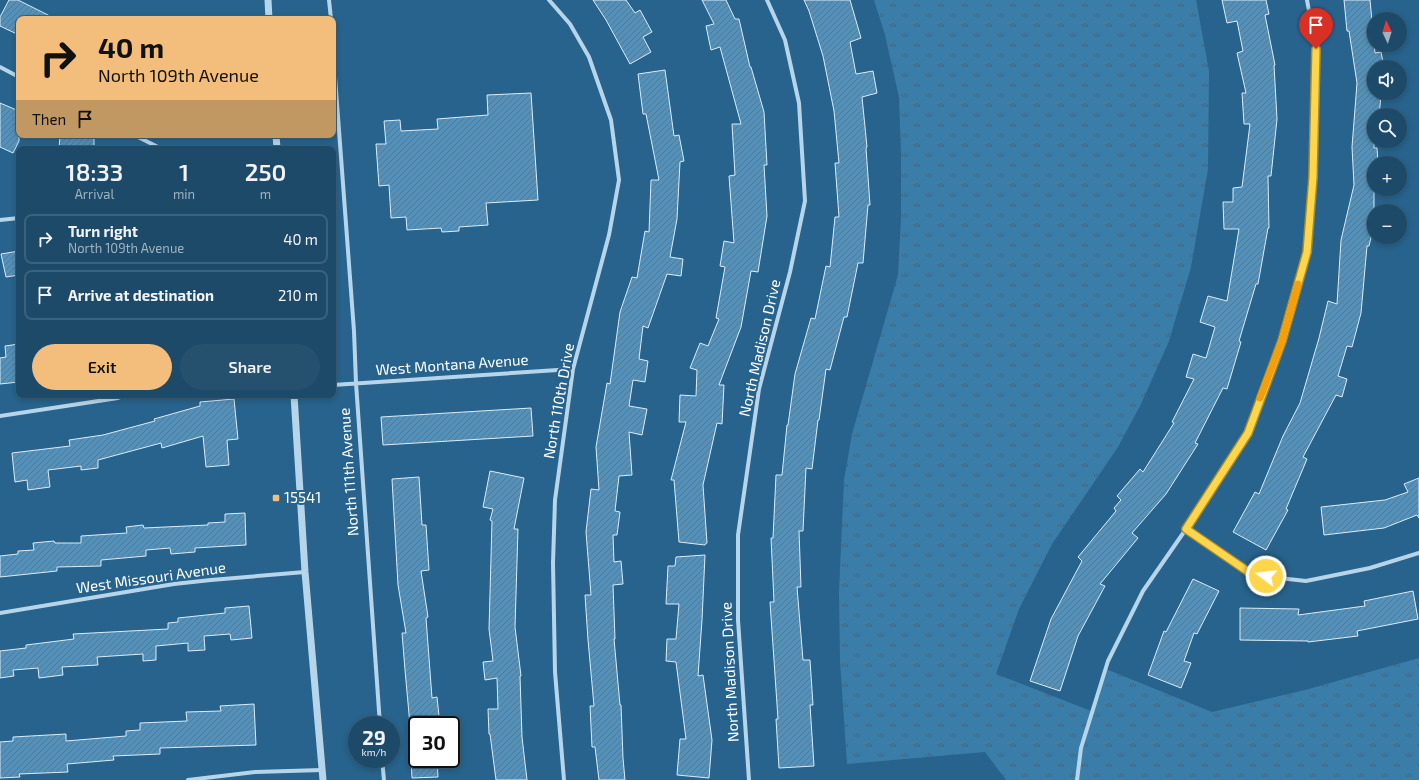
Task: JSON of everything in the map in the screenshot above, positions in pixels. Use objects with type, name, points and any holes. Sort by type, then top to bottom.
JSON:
[{"type":"street","points":[[268,0],[269,16]]},
{"type":"street","points":[[329,0],[331,16]]},
{"type":"street","name":"North 110th Drive","points":[[549,0],[570,24],[589,57],[611,120],[619,180],[609,236],[574,369],[555,500],[553,562],[555,672],[564,780]]},
{"type":"street","name":"North Madison Drive","points":[[749,780],[738,620],[738,535],[759,389],[790,272],[806,201],[799,103],[785,40],[767,0]]},
{"type":"street","points":[[1077,780],[1080,748],[1108,661],[1143,591],[1186,529],[1248,433],[1282,341],[1307,252],[1313,177],[1316,49],[1307,0]]},
{"type":"street","points":[[0,67],[16,75]]},
{"type":"street","name":"North 111th Avenue","points":[[336,90],[354,331],[356,383],[379,716]]},
{"type":"street","points":[[140,138],[156,146]]},
{"type":"street","points":[[0,220],[16,218]]},
{"type":"street","name":"West Montana Avenue","points":[[336,385],[574,369]]},
{"type":"street","points":[[0,416],[118,398]]},
{"type":"street","points":[[294,398],[305,572],[323,780]]},
{"type":"street","points":[[1186,529],[1253,575],[1306,581],[1370,568],[1419,553]]},
{"type":"street","name":"West Missouri Avenue","points":[[0,613],[174,584],[305,572]]},
{"type":"street","points":[[383,768],[384,780]]},
{"type":"street","points":[[188,780],[255,772],[322,770]]},
{"type":"green space","points":[[874,0],[1196,0],[1209,71],[1208,169],[1191,267],[1169,341],[1141,404],[1118,447],[1052,544],[1019,609],[996,674],[1091,711],[1106,669],[1212,712],[1305,690],[1419,658],[1419,780],[1006,780],[985,752],[847,764],[840,661],[839,592],[844,480],[852,434],[898,275],[901,219],[899,97],[885,35]]},
{"type":"building","points":[[9,0],[18,0],[50,16],[16,16],[16,34],[0,26],[0,17]]},
{"type":"building","points":[[593,0],[626,0],[635,13],[640,10],[652,32],[643,37],[651,52],[630,64],[606,20]]},
{"type":"building","points":[[702,0],[726,0],[735,19],[739,19],[750,67],[764,112],[767,165],[764,165],[767,216],[758,272],[751,271],[741,327],[719,385],[724,385],[722,424],[717,423],[703,485],[707,543],[705,545],[679,542],[674,480],[671,480],[686,422],[679,422],[680,395],[696,396],[697,370],[690,368],[700,343],[708,346],[719,319],[716,318],[725,267],[720,266],[724,241],[734,243],[729,176],[735,175],[732,124],[741,124],[720,47],[711,50],[706,26],[714,24]]},
{"type":"building","points":[[804,0],[850,0],[861,38],[850,42],[856,74],[873,71],[877,93],[862,97],[867,147],[870,205],[868,205],[863,263],[858,263],[847,317],[844,317],[830,370],[826,369],[812,469],[806,468],[803,531],[799,531],[801,587],[797,587],[803,660],[810,660],[813,705],[810,705],[814,766],[779,768],[776,719],[778,719],[770,602],[774,602],[771,538],[773,538],[776,475],[782,475],[787,425],[795,374],[811,318],[815,319],[826,266],[830,267],[835,217],[839,217],[835,163],[839,163],[834,111],[823,56],[809,11]]},
{"type":"building","points":[[1222,0],[1266,0],[1269,14],[1265,15],[1275,65],[1277,119],[1271,176],[1268,176],[1269,228],[1258,284],[1256,284],[1239,341],[1241,342],[1227,389],[1223,388],[1195,443],[1198,444],[1166,494],[1132,533],[1138,538],[1100,584],[1105,586],[1078,636],[1060,691],[1030,681],[1051,619],[1082,561],[1078,557],[1116,511],[1114,508],[1121,500],[1117,496],[1140,469],[1143,472],[1174,423],[1172,422],[1194,379],[1186,377],[1193,354],[1206,358],[1215,327],[1200,322],[1208,296],[1227,301],[1239,229],[1224,229],[1223,202],[1233,202],[1233,188],[1242,187],[1250,124],[1244,124],[1242,93],[1246,93],[1237,53],[1243,51],[1237,21],[1227,23]]},
{"type":"building","points":[[1344,0],[1370,0],[1371,12],[1367,12],[1367,52],[1381,52],[1383,60],[1367,60],[1367,100],[1381,100],[1380,108],[1367,108],[1367,148],[1377,148],[1378,156],[1367,156],[1367,196],[1374,196],[1374,204],[1367,204],[1367,244],[1369,244],[1369,246],[1367,246],[1361,313],[1352,347],[1347,346],[1338,376],[1347,379],[1342,397],[1336,395],[1303,457],[1307,459],[1286,509],[1288,510],[1266,550],[1233,532],[1255,492],[1259,494],[1283,436],[1300,403],[1328,301],[1337,304],[1341,240],[1354,185],[1352,147],[1357,83],[1349,31],[1347,31]]},
{"type":"building","points":[[665,70],[674,136],[679,135],[684,161],[680,162],[677,219],[670,257],[683,259],[681,276],[667,274],[648,328],[643,326],[639,359],[648,361],[645,382],[633,380],[629,406],[647,409],[642,435],[629,432],[632,475],[619,476],[615,511],[620,512],[617,535],[613,535],[614,562],[621,561],[623,584],[613,585],[614,639],[621,705],[625,780],[599,780],[595,747],[592,747],[590,706],[594,706],[585,595],[591,595],[586,532],[591,489],[599,490],[596,447],[607,383],[610,384],[620,312],[632,277],[637,278],[645,231],[649,232],[651,180],[659,180],[646,114],[643,114],[638,74]]},
{"type":"building","points":[[531,93],[538,200],[486,203],[488,225],[459,227],[459,231],[442,232],[441,228],[407,230],[406,217],[391,218],[389,185],[379,186],[376,144],[386,144],[384,121],[400,120],[401,131],[438,129],[437,119],[488,115],[487,95]]},
{"type":"building","points":[[0,103],[16,110],[16,138],[19,138],[19,141],[13,153],[0,147]]},
{"type":"building","points":[[60,138],[94,138],[94,146],[59,146]]},
{"type":"building","points":[[16,252],[16,275],[6,277],[1,254]]},
{"type":"building","points":[[16,344],[16,382],[0,384],[0,358],[6,357],[5,346]]},
{"type":"building","points":[[234,399],[238,439],[227,440],[229,465],[206,467],[203,436],[162,448],[161,443],[98,460],[98,468],[81,470],[81,466],[48,470],[50,487],[28,490],[27,480],[15,482],[12,453],[70,446],[69,440],[103,435],[155,421],[154,419],[200,406],[200,402]]},
{"type":"building","points":[[531,408],[533,436],[383,445],[381,417]]},
{"type":"building","points":[[490,471],[524,478],[514,529],[518,529],[515,627],[521,676],[522,737],[527,780],[496,780],[489,734],[488,709],[498,709],[497,678],[485,680],[483,662],[493,661],[489,629],[492,521],[490,520],[493,509],[483,507]]},
{"type":"building","points":[[419,477],[422,525],[426,525],[429,570],[421,571],[428,617],[426,618],[432,698],[437,697],[439,716],[409,716],[402,633],[406,633],[398,585],[392,479]]},
{"type":"building","points":[[1419,478],[1419,518],[1417,515],[1384,528],[1324,535],[1321,507],[1385,500],[1408,492],[1404,484]]},
{"type":"building","points":[[245,513],[246,545],[195,548],[195,552],[171,554],[170,548],[146,550],[146,556],[101,560],[101,566],[57,567],[57,571],[0,577],[0,556],[18,554],[18,551],[34,550],[33,543],[54,541],[55,543],[81,543],[81,536],[127,533],[126,527],[143,525],[144,528],[208,525],[208,523],[225,522],[225,514]]},
{"type":"building","points":[[705,555],[698,676],[703,675],[712,740],[709,778],[677,775],[680,739],[686,739],[676,662],[666,661],[667,639],[676,639],[679,604],[666,604],[668,566],[675,566],[676,557]]},
{"type":"building","points":[[1193,579],[1219,591],[1197,634],[1194,633],[1184,661],[1191,663],[1181,688],[1148,675],[1164,631],[1166,632]]},
{"type":"building","points":[[1413,591],[1418,619],[1357,631],[1358,636],[1308,642],[1240,640],[1240,608],[1299,609],[1298,615],[1365,606],[1364,601]]},
{"type":"building","points":[[249,606],[252,638],[231,640],[230,634],[204,636],[205,650],[188,651],[188,643],[156,646],[156,660],[143,661],[143,654],[97,657],[98,665],[62,667],[63,675],[39,678],[38,668],[13,670],[14,676],[0,678],[0,651],[26,648],[26,645],[74,639],[73,634],[168,629],[168,623],[178,622],[178,618],[225,613],[225,608]]},
{"type":"building","points":[[254,704],[256,745],[160,748],[160,754],[113,756],[114,760],[67,764],[68,772],[19,774],[20,777],[0,778],[0,742],[13,741],[13,737],[66,734],[66,741],[126,736],[126,731],[140,730],[140,723],[187,721],[186,712],[221,711],[220,706]]},
{"type":"building","points":[[411,768],[438,768],[438,777],[412,778]]},
{"type":"slow traffic","points":[[1260,398],[1282,341],[1298,284]]},
{"type":"place","name":"15541","points":[[276,498]]},
{"type":"route","points":[[1266,576],[1253,575],[1186,529],[1248,433],[1282,341],[1307,252],[1313,177],[1316,49]]}]
